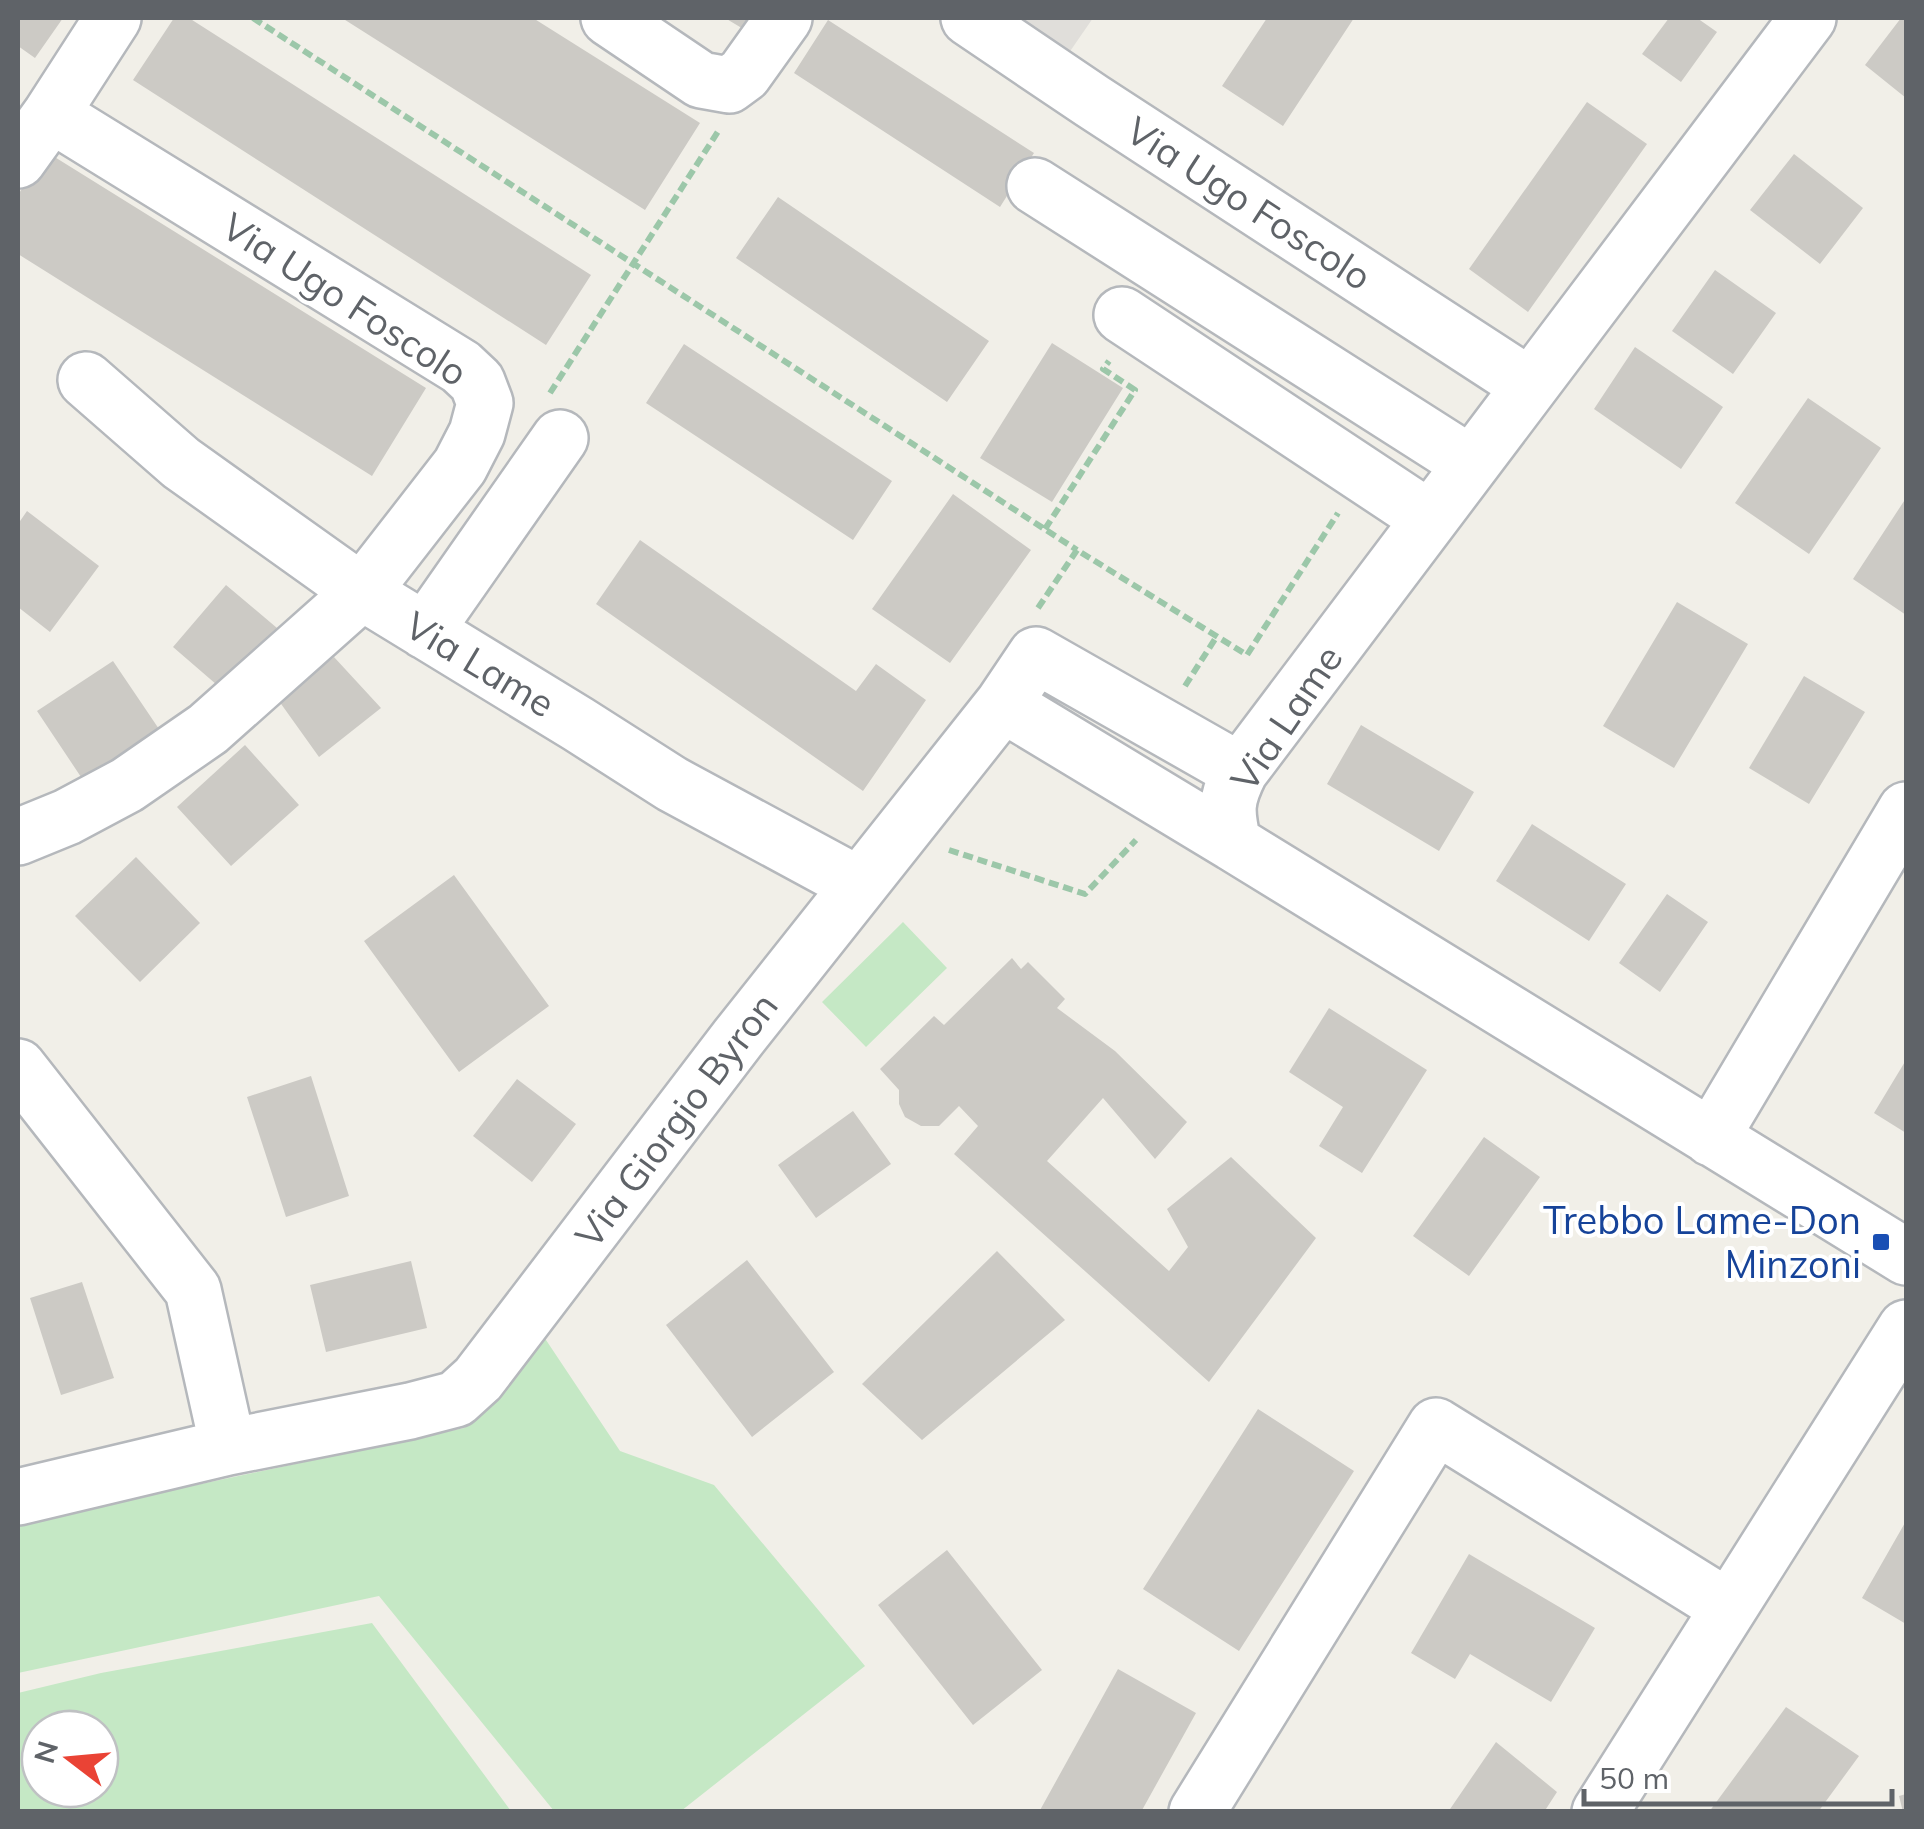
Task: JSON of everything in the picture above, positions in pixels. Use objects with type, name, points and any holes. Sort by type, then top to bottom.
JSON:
[{"type":"street","points":[[18,160],[113,18]]},
{"type":"street","points":[[608,18],[702,80],[729,86],[744,74],[784,18]]},
{"type":"street","name":"Via Ugo Foscolo","points":[[970,18],[1092,102],[1530,386]]},
{"type":"street","name":"Via Lame","points":[[1808,18],[1240,771],[1229,793],[1228,816],[1233,843],[1906,1257]]},
{"type":"street","name":"Via Ugo Foscolo","points":[[52,114],[436,350],[477,382],[484,403],[477,434],[460,466],[362,592]]},
{"type":"street","points":[[1034,186],[1471,464]]},
{"type":"street","points":[[1127,319],[1430,519]]},
{"type":"street","name":"Via Lame","points":[[86,380],[181,463],[362,592],[672,784],[859,885]]},
{"type":"street","points":[[425,631],[552,420]]},
{"type":"street","name":"Via Lame","points":[[18,837],[67,817],[127,785],[208,729],[362,592]]},
{"type":"street","points":[[1036,633],[1240,771]]},
{"type":"street","name":"Via Giorgio Byron","points":[[18,1497],[456,1399],[478,1379],[738,1038],[1003,704],[1036,633]]},
{"type":"street","points":[[1003,704],[1233,843]]},
{"type":"street","points":[[1712,1138],[1906,810]]},
{"type":"street","points":[[18,1066],[193,1290],[228,1447]]},
{"type":"street","points":[[1600,1812],[1906,1328]]},
{"type":"street","points":[[1197,1812],[1436,1426],[1729,1608]]},
{"type":"path","points":[[253,18],[1045,530],[1247,655],[1339,511]]},
{"type":"path","points":[[552,420],[634,264],[722,126],[729,86]]},
{"type":"path","points":[[1045,530],[1135,390],[1103,369],[1127,319]]},
{"type":"path","points":[[1036,633],[1077,550]]},
{"type":"path","points":[[1176,701],[1216,636]]},
{"type":"path","points":[[934,845],[1086,894],[1147,828]]},
{"type":"shaded area","points":[[965,18],[1093,18],[1053,76]]},
{"type":"green space","points":[[903,922],[947,968],[866,1047],[822,1002]]},
{"type":"green space","points":[[542,1334],[620,1451],[714,1485],[865,1666],[681,1811],[554,1811],[379,1596],[18,1673],[18,1523],[464,1428]]},
{"type":"green space","points":[[372,1623],[511,1811],[18,1811],[18,1693],[101,1673]]},
{"type":"building","points":[[18,18],[63,18],[35,58],[18,46]]},
{"type":"building","points":[[174,18],[189,18],[591,275],[546,345],[133,80]]},
{"type":"building","points":[[342,18],[533,18],[700,123],[645,210]]},
{"type":"building","points":[[725,18],[753,18],[745,30]]},
{"type":"building","points":[[1267,18],[1354,18],[1283,126],[1222,86]]},
{"type":"building","points":[[1669,18],[1697,18],[1717,32],[1681,82],[1642,54]]},
{"type":"building","points":[[1901,18],[1906,18],[1906,98],[1865,65]]},
{"type":"building","points":[[828,20],[1034,153],[1000,207],[794,73]]},
{"type":"building","points":[[1587,102],[1647,144],[1528,312],[1469,269]]},
{"type":"building","points":[[45,151],[426,388],[372,476],[18,254],[18,195]]},
{"type":"building","points":[[1794,154],[1863,208],[1820,264],[1750,210]]},
{"type":"building","points":[[778,197],[989,341],[947,402],[736,258]]},
{"type":"building","points":[[1715,270],[1776,313],[1733,374],[1672,331]]},
{"type":"building","points":[[1052,343],[1123,388],[1052,502],[980,458]]},
{"type":"building","points":[[684,344],[892,481],[853,540],[646,403]]},
{"type":"building","points":[[1635,347],[1723,407],[1681,469],[1594,409]]},
{"type":"building","points":[[1808,398],[1881,448],[1809,554],[1735,503]]},
{"type":"building","points":[[953,494],[1031,550],[950,663],[872,609]]},
{"type":"building","points":[[1906,498],[1906,615],[1853,579]]},
{"type":"building","points":[[27,511],[99,566],[50,632],[18,607],[18,524]]},
{"type":"building","points":[[640,540],[856,691],[876,664],[926,700],[863,791],[596,604]]},
{"type":"building","points":[[226,585],[277,628],[224,691],[173,647]]},
{"type":"building","points":[[1677,602],[1748,644],[1674,768],[1603,726]]},
{"type":"building","points":[[334,657],[381,708],[319,757],[279,701]]},
{"type":"building","points":[[113,661],[161,732],[85,783],[37,711]]},
{"type":"building","points":[[1804,676],[1865,712],[1809,804],[1749,768]]},
{"type":"building","points":[[1361,725],[1474,792],[1439,851],[1327,784]]},
{"type":"building","points":[[245,745],[299,805],[231,866],[177,807]]},
{"type":"building","points":[[1532,824],[1626,884],[1589,941],[1496,881]]},
{"type":"building","points":[[136,857],[200,923],[140,982],[75,916]]},
{"type":"building","points":[[454,875],[549,1006],[459,1072],[364,941]]},
{"type":"building","points":[[1667,894],[1708,922],[1660,992],[1619,963]]},
{"type":"building","points":[[1012,958],[1021,969],[1028,962],[1065,999],[1057,1008],[1115,1051],[1187,1122],[1155,1159],[1103,1098],[1047,1161],[1169,1271],[1188,1247],[1167,1209],[1231,1157],[1316,1238],[1209,1382],[954,1154],[978,1126],[959,1106],[939,1126],[921,1126],[905,1117],[899,1104],[899,1090],[880,1069],[934,1016],[944,1025]]},
{"type":"building","points":[[1329,1008],[1427,1070],[1362,1173],[1319,1146],[1343,1107],[1289,1072]]},
{"type":"building","points":[[1906,1060],[1906,1133],[1874,1113]]},
{"type":"building","points":[[311,1076],[349,1196],[286,1217],[247,1097]]},
{"type":"building","points":[[517,1079],[576,1124],[532,1182],[473,1136]]},
{"type":"building","points":[[853,1111],[891,1164],[816,1218],[778,1165]]},
{"type":"building","points":[[1484,1137],[1540,1177],[1469,1276],[1413,1236]]},
{"type":"building","points":[[997,1251],[1065,1320],[922,1440],[862,1384]]},
{"type":"building","points":[[747,1260],[834,1372],[752,1437],[666,1325]]},
{"type":"building","points":[[411,1261],[427,1328],[326,1352],[310,1285]]},
{"type":"building","points":[[82,1282],[114,1378],[61,1395],[30,1298]]},
{"type":"building","points":[[1258,1409],[1354,1471],[1239,1651],[1143,1589]]},
{"type":"building","points":[[1906,1521],[1906,1624],[1862,1598]]},
{"type":"building","points":[[947,1550],[1042,1670],[973,1725],[878,1605]]},
{"type":"building","points":[[1469,1554],[1595,1628],[1551,1702],[1470,1654],[1455,1679],[1411,1653]]},
{"type":"building","points":[[1118,1669],[1196,1713],[1141,1812],[1039,1812]]},
{"type":"building","points":[[1786,1707],[1859,1756],[1818,1812],[1709,1812]]},
{"type":"building","points":[[1496,1742],[1557,1792],[1544,1812],[1448,1812]]},
{"type":"building","points":[[1906,1794],[1906,1812],[1903,1812],[1899,1796]]},
{"type":"place","name":"Trebbo Lame-Don Minzoni","points":[[1881,1242]]}]
